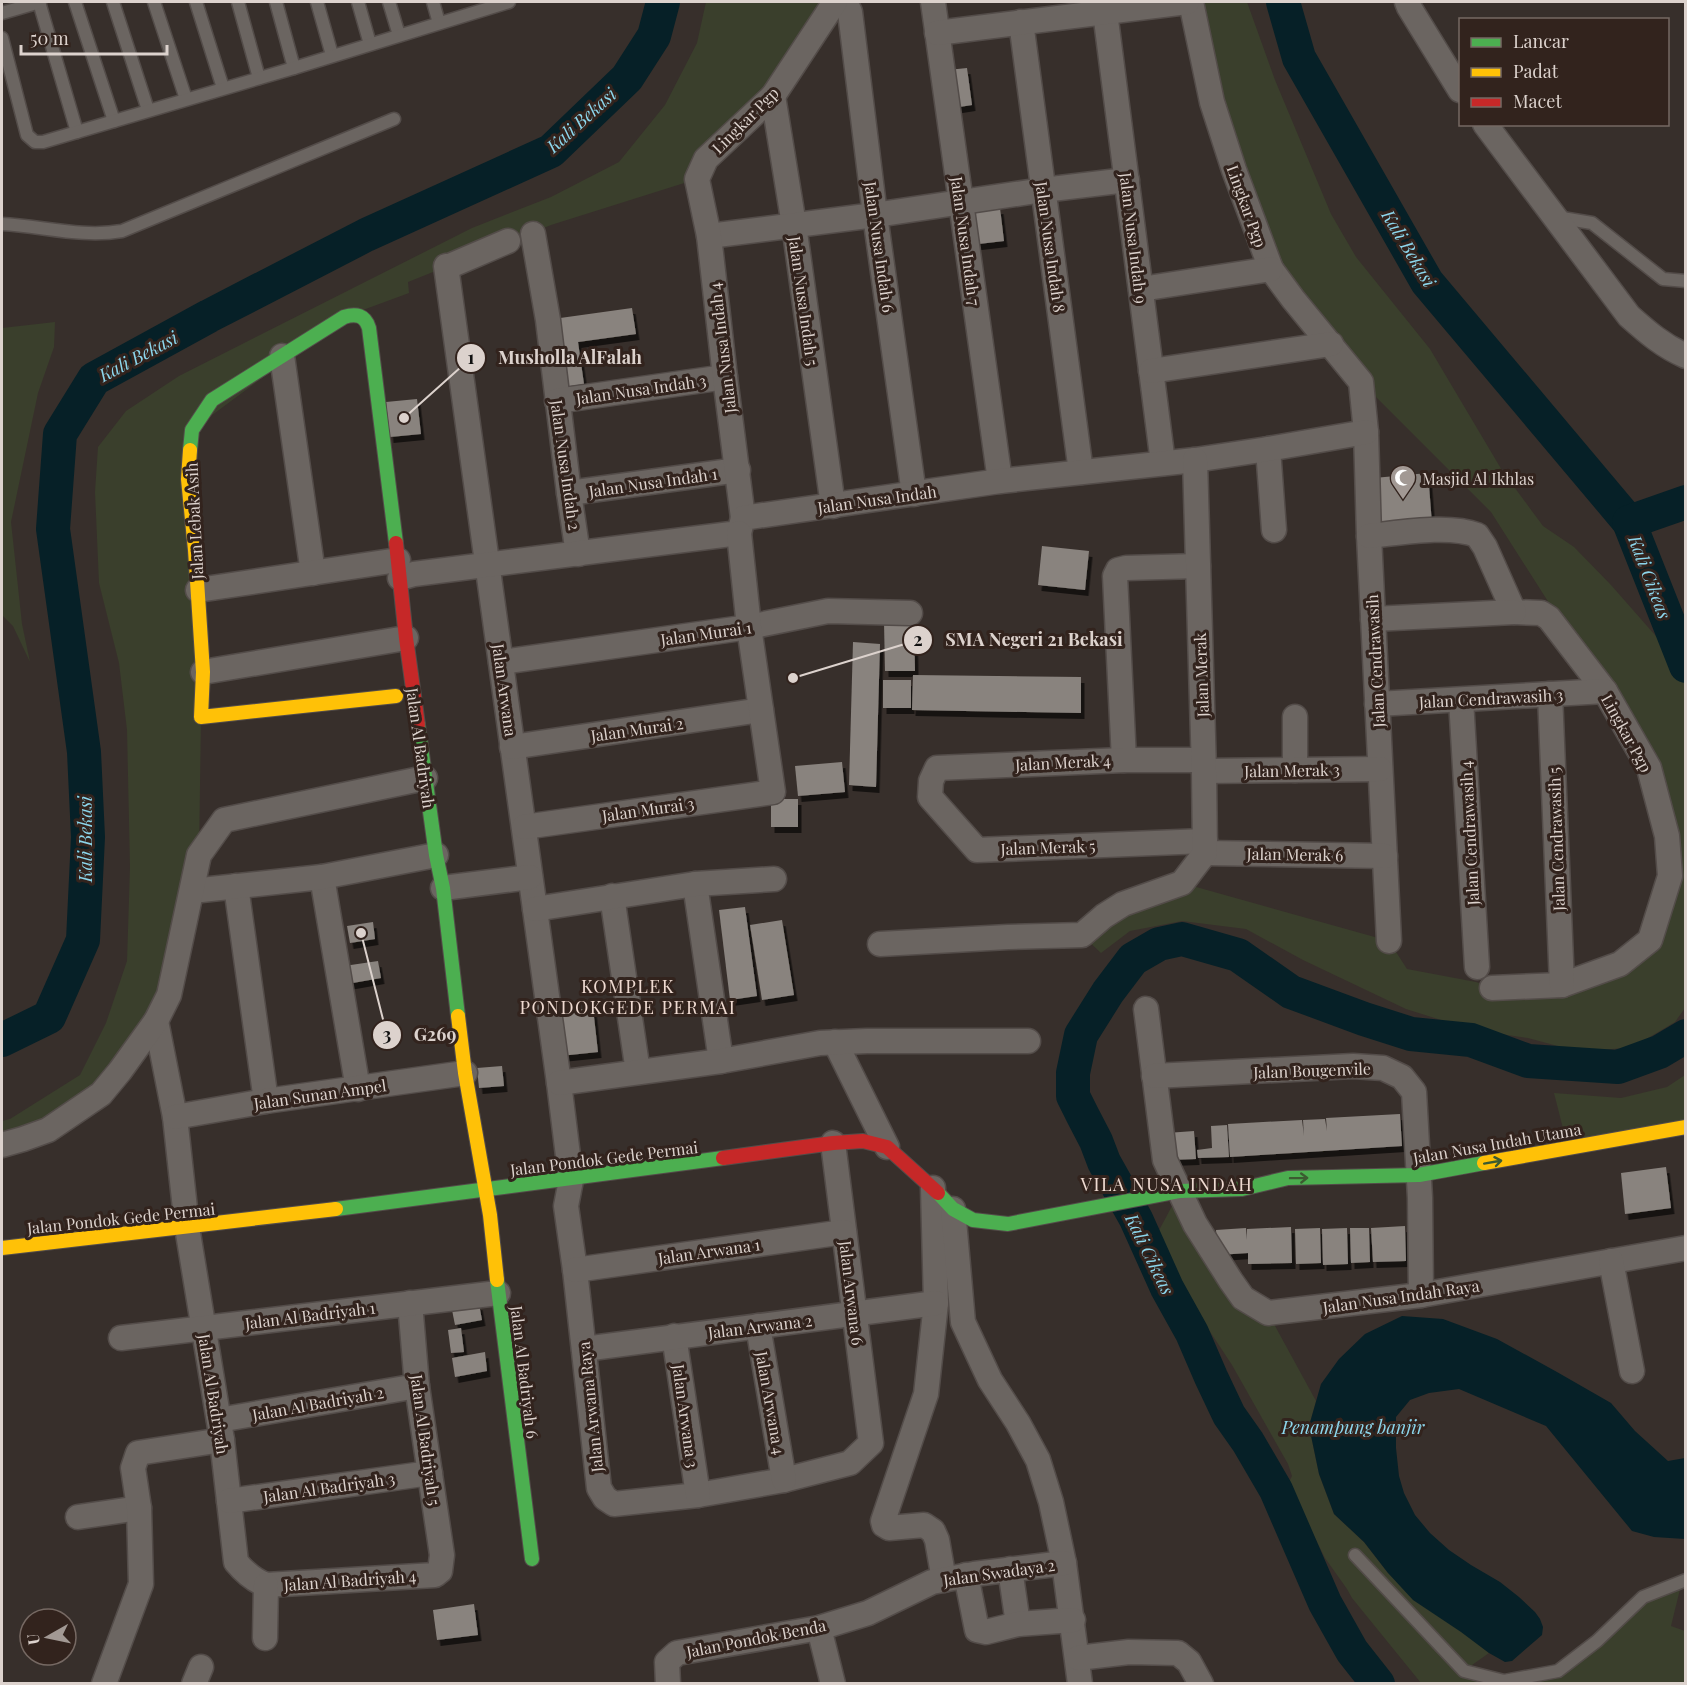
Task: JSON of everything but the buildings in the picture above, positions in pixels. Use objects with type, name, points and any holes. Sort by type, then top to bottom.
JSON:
[{"type":"street","name":"Lingkar Pgp","points":[[697,179],[706,159],[773,96],[834,2]]},
{"type":"street","name":"Jalan Nusa Indah 6","points":[[845,2],[850,12],[875,215],[914,494]]},
{"type":"street","name":"Jalan Nusa Indah 7","points":[[933,2],[1000,481]]},
{"type":"street","name":"Lingkar Pgp","points":[[1189,2],[1212,102],[1234,170],[1271,269],[1361,382]]},
{"type":"street","points":[[937,33],[1189,2]]},
{"type":"street","points":[[1407,2],[1459,87]]},
{"type":"street","name":"Jalan Nusa Indah 9","points":[[1105,12],[1163,463]]},
{"type":"street","name":"Jalan Nusa Indah 8","points":[[1021,22],[1081,472]]},
{"type":"street","name":"Jalan Nusa Indah 5","points":[[773,96],[794,225],[833,506]]},
{"type":"street","points":[[1487,126],[1629,316],[1653,338],[1686,356]]},
{"type":"street","name":"Jalan Nusa Indah 4","points":[[697,179],[709,236],[724,377],[738,470],[748,627],[773,792]]},
{"type":"street","points":[[709,236],[1127,180]]},
{"type":"street","name":"Jalan Nusa Indah 2","points":[[533,234],[548,320],[578,554]]},
{"type":"street","name":"Jalan Arwana","points":[[508,241],[446,266],[571,1180]]},
{"type":"street","points":[[1141,289],[1271,269]]},
{"type":"street","name":"Jalan Lebak Asih","points":[[355,314],[344,317],[212,400],[192,430],[188,479],[203,672],[201,717],[396,696]]},
{"type":"street","name":"Jalan Al Badriyah","points":[[355,314],[364,316],[368,320],[406,639],[436,855],[443,888],[465,1073],[484,1190]]},
{"type":"street","points":[[1151,371],[1331,345]]},
{"type":"street","points":[[282,356],[313,573]]},
{"type":"street","name":"Jalan Nusa Indah 3","points":[[557,401],[724,377]]},
{"type":"street","name":"Jalan Cendrawasih","points":[[1361,382],[1366,432],[1389,941]]},
{"type":"street","name":"Jalan Nusa Indah","points":[[198,590],[313,573],[399,569],[414,574],[578,554],[741,526],[833,506],[1000,481],[1195,460],[1366,432]]},
{"type":"street","points":[[1268,449],[1274,530]]},
{"type":"street","name":"Jalan Merak","points":[[1195,460],[1205,847]]},
{"type":"street","name":"Jalan Nusa Indah 1","points":[[569,493],[738,470]]},
{"type":"street","points":[[1369,536],[1459,530],[1477,535],[1485,547],[1514,612]]},
{"type":"street","points":[[1124,760],[1115,576],[1119,570],[1126,568],[1198,566]]},
{"type":"street","name":"Jalan Murai 1","points":[[501,662],[748,627],[828,611],[910,613]]},
{"type":"street","name":"Lingkar Pgp","points":[[1373,619],[1514,612],[1541,613],[1549,618],[1605,691],[1649,768],[1667,836],[1670,876],[1650,940],[1620,964],[1562,984],[1492,988]]},
{"type":"street","points":[[203,672],[406,639]]},
{"type":"street","name":"Jalan Cendrawasih 3","points":[[1377,704],[1605,691]]},
{"type":"street","name":"Jalan Cendrawasih 5","points":[[1550,694],[1562,984]]},
{"type":"street","name":"Jalan Cendrawasih 4","points":[[1461,700],[1477,967]]},
{"type":"street","name":"Jalan Murai 2","points":[[513,747],[761,710]]},
{"type":"street","points":[[1295,717],[1295,770]]},
{"type":"street","name":"Jalan Merak 4","points":[[931,781],[937,768],[1124,760],[1204,765]]},
{"type":"street","name":"Jalan Merak 3","points":[[1204,765],[1295,770],[1380,769]]},
{"type":"street","points":[[2,1145],[48,1130],[101,1094],[156,1021],[169,994],[199,855],[224,820],[425,778]]},
{"type":"street","name":"Jalan Merak 5","points":[[931,781],[930,797],[977,850],[1205,847]]},
{"type":"street","name":"Jalan Murai 3","points":[[524,827],[773,792]]},
{"type":"street","points":[[880,944],[1082,935],[1104,916],[1123,904],[1182,884],[1205,847]]},
{"type":"street","name":"Jalan Merak 6","points":[[1205,847],[1385,856]]},
{"type":"street","points":[[192,891],[322,877],[436,855]]},
{"type":"street","points":[[443,888],[530,876]]},
{"type":"street","points":[[322,877],[358,1089]]},
{"type":"street","points":[[535,909],[695,884],[774,879]]},
{"type":"street","points":[[695,884],[721,1060]]},
{"type":"street","points":[[236,886],[266,1101]]},
{"type":"street","points":[[612,896],[638,1072]]},
{"type":"street","points":[[835,1042],[887,1147],[953,1209],[973,1221],[1008,1224],[1173,1192],[1165,1160],[1146,1009]]},
{"type":"street","name":"Jalan Al Badriyah","points":[[156,1021],[175,1117],[188,1227],[221,1430],[236,1562]]},
{"type":"street","points":[[559,1083],[721,1060],[820,1043],[1028,1041]]},
{"type":"street","name":"Jalan Bougenvile","points":[[1154,1076],[1353,1066],[1383,1068],[1402,1077],[1414,1092],[1420,1192],[1420,1296]]},
{"type":"street","name":"Jalan Sunan Ampel","points":[[175,1117],[266,1101],[465,1073]]},
{"type":"street","name":"Jalan Nusa Indah Utama","points":[[1173,1192],[1242,1189],[1288,1178],[1420,1192],[1686,1127]]},
{"type":"street","name":"Jalan Pondok Gede Permai","points":[[2,1248],[571,1180],[833,1143],[863,1141],[887,1147]]},
{"type":"street","name":"Jalan Arwana 6","points":[[833,1143],[871,1443]]},
{"type":"street","name":"Jalan Arwana Raya","points":[[571,1180],[566,1206],[599,1488],[605,1498],[614,1504],[698,1495],[784,1480],[850,1463],[871,1443]]},
{"type":"street","points":[[933,1188],[936,1303],[926,1394],[883,1521],[884,1525],[889,1528],[924,1525],[933,1531],[978,1630],[986,1632],[1018,1624],[1073,1620]]},
{"type":"street","name":"Jalan Nusa Indah Utama","points":[[1242,1189],[1274,1196]]},
{"type":"street","name":"Jalan Al Badriyah 6","points":[[484,1190],[490,1215],[532,1559]]},
{"type":"street","name":"Jalan Nusa Indah Raya","points":[[1173,1192],[1243,1298],[1268,1313],[1420,1296],[1686,1248]]},
{"type":"street","points":[[953,1209],[963,1322],[990,1380],[1018,1423],[1038,1460],[1051,1502],[1064,1563],[1080,1683]]},
{"type":"street","name":"Jalan Arwana 1","points":[[574,1270],[844,1232]]},
{"type":"street","points":[[1611,1262],[1632,1371]]},
{"type":"street","name":"Jalan Al Badriyah 1","points":[[121,1338],[498,1293]]},
{"type":"street","name":"Jalan Al Badriyah 5","points":[[410,1303],[417,1386],[442,1555],[440,1571],[435,1575]]},
{"type":"street","name":"Jalan Arwana 2","points":[[584,1349],[936,1303]]},
{"type":"street","name":"Jalan Arwana 4","points":[[758,1326],[784,1480]]},
{"type":"street","name":"Jalan Arwana 3","points":[[674,1336],[698,1495]]},
{"type":"street","name":"Jalan Al Badriyah 2","points":[[139,1508],[133,1468],[138,1453],[221,1430],[417,1386]]},
{"type":"street","name":"Jalan Al Badriyah 3","points":[[229,1501],[430,1473]]},
{"type":"street","points":[[78,1517],[139,1508],[141,1584],[104,1683]]},
{"type":"street","name":"Jalan Al Badriyah 4","points":[[236,1562],[244,1572],[266,1585],[435,1575]]},
{"type":"street","name":"Jalan Swadaya 2","points":[[868,1613],[932,1582],[1064,1563]]},
{"type":"street","points":[[1010,1569],[1018,1624]]},
{"type":"street","points":[[265,1638],[266,1585]]},
{"type":"street","name":"Jalan Pondok Benda","points":[[668,1683],[667,1662],[677,1653],[819,1628],[868,1613]]},
{"type":"street","points":[[819,1628],[833,1683]]},
{"type":"street","points":[[1078,1658],[1129,1652],[1178,1653],[1190,1662],[1201,1683]]},
{"type":"lane","points":[[2,13],[39,2],[77,132]]},
{"type":"lane","points":[[75,2],[114,121]]},
{"type":"lane","points":[[113,2],[148,110]]},
{"type":"lane","points":[[154,2],[186,99]]},
{"type":"lane","points":[[195,2],[223,88]]},
{"type":"lane","points":[[238,2],[259,78]]},
{"type":"lane","points":[[276,2],[294,68]]},
{"type":"lane","points":[[317,2],[332,55]]},
{"type":"lane","points":[[358,2],[370,44]]},
{"type":"lane","points":[[389,2],[399,35]]},
{"type":"lane","points":[[433,2],[439,23]]},
{"type":"lane","points":[[2,38],[27,135],[35,142],[44,142],[439,23],[479,6],[509,2]]},
{"type":"lane","points":[[2,224],[97,233],[122,231],[394,119]]},
{"type":"lane","points":[[1555,217],[1592,223],[1663,279],[1686,281]]},
{"type":"lane","points":[[1355,1555],[1464,1671],[1504,1681],[1558,1671],[1597,1641],[1643,1597],[1686,1580]]},
{"type":"green space","points":[[706,2],[835,2],[697,179],[551,225],[408,282],[409,293],[344,317],[192,430],[201,717],[199,855],[169,994],[101,1094],[2,1145],[2,1121],[10,1119],[80,1075],[106,1023],[127,961],[130,867],[127,730],[119,663],[99,583],[95,492],[98,447],[126,411],[179,376],[472,228],[551,197],[619,162],[665,105],[697,43]]},
{"type":"green space","points":[[1191,2],[1247,2],[1275,80],[1331,214],[1356,257],[1430,349],[1503,472],[1543,526],[1574,547],[1611,585],[1669,651],[1685,684],[1685,1008],[1675,1022],[1633,1047],[1580,1052],[1528,1038],[1473,1030],[1406,1009],[1303,960],[1246,929],[1182,921],[1130,931],[1101,953],[1082,935],[1182,883],[1389,941],[1407,969],[1476,982],[1492,988],[1562,985],[1650,940],[1667,836],[1605,691],[1491,512],[1361,382],[1271,269]]},
{"type":"green space","points":[[55,322],[54,347],[38,393],[11,522],[22,624],[30,662],[13,626],[2,615],[2,328]]},
{"type":"green space","points":[[1685,1075],[1685,1127],[1568,1148],[1554,1093],[1621,1098],[1667,1087]]},
{"type":"green space","points":[[1180,1191],[1268,1313],[1316,1401],[1309,1426],[1319,1474],[1334,1514],[1364,1542],[1388,1573],[1489,1653],[1465,1670],[1504,1681],[1558,1671],[1643,1597],[1682,1581],[1671,1626],[1685,1631],[1685,1683],[1421,1683],[1352,1598],[1325,1558],[1288,1484],[1292,1476],[1288,1464],[1232,1365],[1182,1289],[1156,1236]]},
{"type":"water","name":"Penampung banjir","points":[[1402,1316],[1443,1319],[1497,1339],[1611,1403],[1635,1431],[1668,1461],[1685,1458],[1685,1539],[1654,1537],[1632,1531],[1546,1426],[1459,1389],[1429,1393],[1410,1400],[1396,1417],[1396,1448],[1399,1476],[1404,1493],[1415,1515],[1449,1550],[1500,1582],[1519,1597],[1540,1619],[1543,1627],[1542,1635],[1512,1661],[1505,1662],[1489,1653],[1413,1600],[1364,1542],[1334,1514],[1319,1474],[1309,1426],[1321,1384],[1339,1359],[1365,1334]]},
{"type":"waterway","name":"Kali Bekasi","points":[[2,1040],[49,1017],[83,940],[88,837],[84,752],[53,529],[60,434],[94,379],[209,316],[366,235],[551,151],[627,78],[654,36],[663,2]]},
{"type":"waterway","name":"Kali Bekasi","points":[[1283,2],[1299,58],[1427,282],[1629,522],[1686,666]]},
{"type":"waterway","points":[[1629,522],[1686,502]]},
{"type":"waterway","name":"Kali Cikeas","points":[[1378,1684],[1352,1651],[1325,1603],[1276,1490],[1229,1415],[1192,1333],[1167,1288],[1136,1219],[1104,1162],[1073,1096],[1073,1073],[1081,1035],[1108,992],[1133,959],[1159,944],[1182,939],[1238,955],[1291,992],[1364,1019],[1411,1034],[1471,1040],[1528,1061],[1618,1067],[1659,1052],[1686,1036]]},
{"type":"traffic: fast","points":[[190,450],[192,430],[212,400],[344,317],[360,316],[369,328],[396,543]]},
{"type":"traffic: fast","points":[[418,725],[436,855],[443,888],[458,1016]]},
{"type":"traffic: fast","points":[[336,1209],[723,1158]]},
{"type":"traffic: fast","points":[[938,1193],[953,1209],[973,1220],[1008,1224],[1180,1191],[1242,1189],[1288,1178],[1419,1175],[1484,1163]]},
{"type":"traffic: fast","points":[[497,1280],[532,1559]]},
{"type":"traffic: slow","points":[[190,450],[188,479],[203,672],[201,717],[396,696]]},
{"type":"traffic: slow","points":[[458,1016],[465,1073],[490,1215],[497,1280]]},
{"type":"traffic: slow","points":[[1484,1163],[1686,1127]]},
{"type":"traffic: slow","points":[[2,1248],[336,1209]]},
{"type":"traffic: jam","points":[[396,543],[418,725]]},
{"type":"traffic: jam","points":[[723,1158],[863,1141],[887,1147],[938,1193]]},
{"type":"place","name":"Musholla AlFalah","points":[[404,418]]},
{"type":"place","name":"Masjid Al Ikhlas","points":[[1403,501]]},
{"type":"place","name":"SMA Negeri 21 Bekasi","points":[[793,678]]},
{"type":"place","name":"G269","points":[[361,933]]},
{"type":"district","name":"KOMPLEK PONDOKGEDE PERMAI","points":[[628,996]]},
{"type":"district","name":"VILA NUSA INDAH","points":[[1167,1184]]}]
